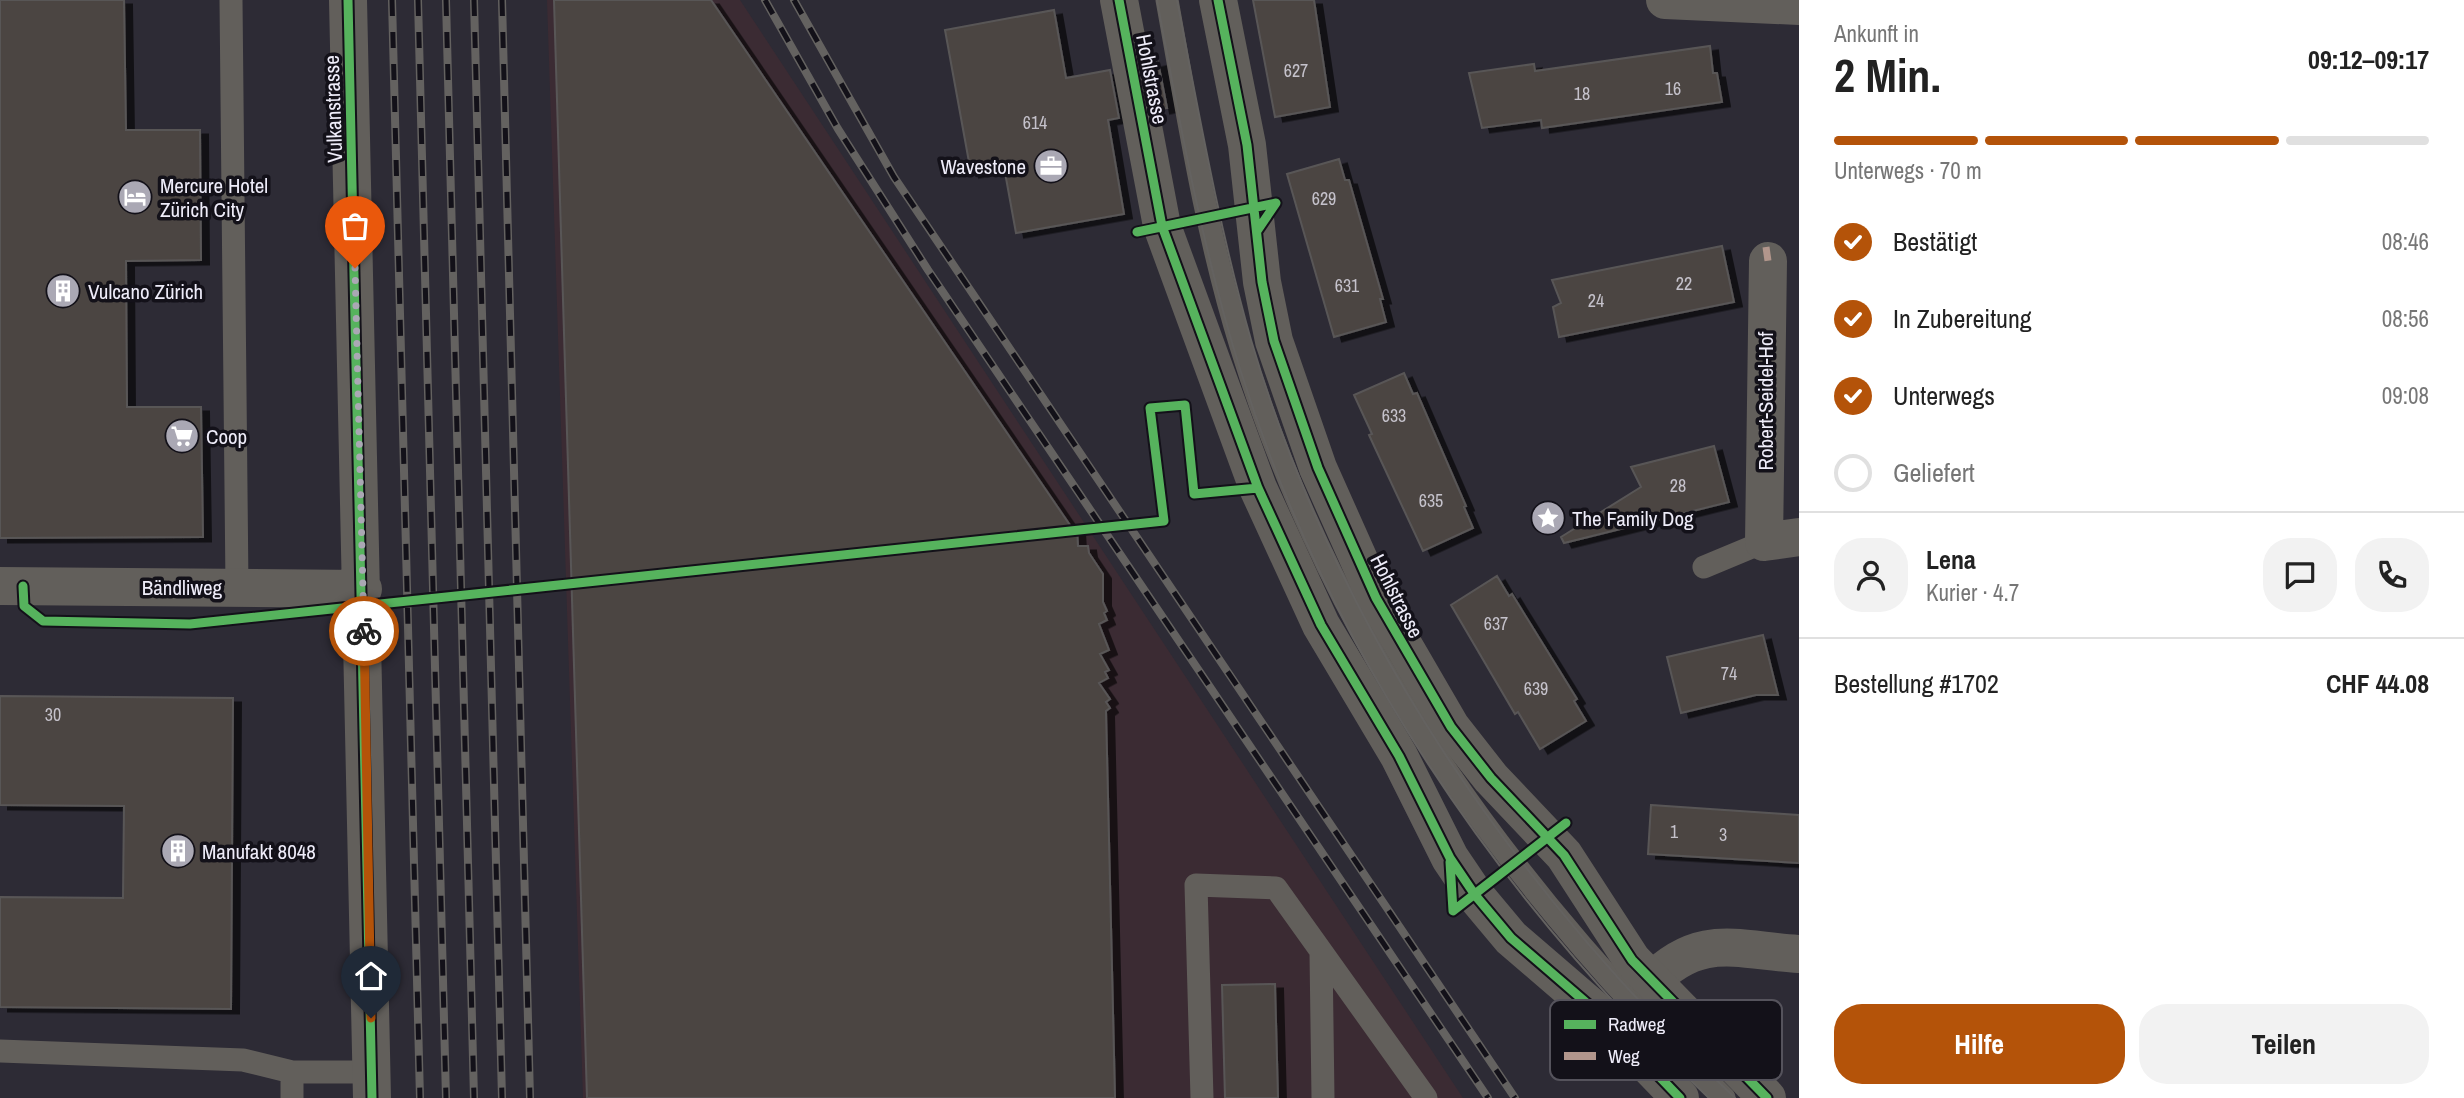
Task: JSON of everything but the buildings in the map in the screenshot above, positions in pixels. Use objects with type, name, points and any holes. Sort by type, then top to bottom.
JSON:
[{"type":"street","name":"Vulkanstrasse","points":[[348,0],[372,1085]]},
{"type":"street","name":"Hohlstrasse","points":[[1119,0],[1163,226],[1258,488],[1321,625],[1399,756],[1440,841],[1475,895],[1511,939],[1583,1000]]},
{"type":"street","name":"Hohlstrasse","points":[[1218,0],[1247,145],[1262,282],[1274,341],[1301,424],[1337,512],[1398,638],[1451,727],[1492,778],[1557,846],[1632,960],[1669,1000]]},
{"type":"street","points":[[1665,0],[1799,6]]},
{"type":"street","name":"Robert-Seidel-Hof","points":[[1768,261],[1782,539]]},
{"type":"street","name":"Bändliweg","points":[[0,586],[363,589]]},
{"type":"street","points":[[1651,982],[1671,962],[1700,950],[1723,948],[1799,954]]},
{"type":"street","name":"Hohlstrasse","points":[[1663,1080],[1680,1098]]},
{"type":"street","name":"Hohlstrasse","points":[[1749,1080],[1767,1098]]},
{"type":"lane","points":[[231,0],[237,587]]},
{"type":"lane","points":[[1167,0],[1203,195],[1241,345],[1289,482],[1334,580],[1390,684],[1450,780],[1513,865],[1629,1000]]},
{"type":"lane","name":"Robert-Seidel-Hof","points":[[1704,567],[1782,539]]},
{"type":"lane","points":[[1202,1098],[1196,885],[1276,888],[1426,1098]]},
{"type":"lane","points":[[1321,953],[1323,1098]]},
{"type":"lane","points":[[0,1051],[243,1060],[292,1072],[372,1085]]},
{"type":"lane","points":[[292,1072],[292,1098]]},
{"type":"lane","points":[[1707,1080],[1724,1098]]},
{"type":"shaded area","points":[[547,0],[740,0],[1463,1098],[583,1098]]},
{"type":"tram line","points":[[1157,0],[1193,186],[1226,323],[1276,472],[1320,572],[1371,669],[1428,763],[1490,853],[1559,939],[1613,1000]]},
{"type":"tram line","points":[[1177,0],[1219,213],[1251,340],[1288,448],[1332,553],[1384,654],[1443,750],[1508,843],[1578,932],[1639,1000]]},
{"type":"tram line","points":[[1691,1080],[1709,1098]]},
{"type":"tram line","points":[[1717,1080],[1735,1098]]},
{"type":"railway","points":[[392,0],[420,1098]]},
{"type":"railway","points":[[418,0],[446,1098]]},
{"type":"railway","points":[[446,0],[474,1098]]},
{"type":"railway","points":[[474,0],[502,1098]]},
{"type":"railway","points":[[502,0],[530,1098]]},
{"type":"railway","points":[[765,0],[838,129],[928,270],[1488,1098]]},
{"type":"railway","points":[[794,0],[894,177],[1515,1098]]},
{"type":"marked path","points":[[1766,247],[1768,261]]},
{"type":"cycle path","points":[[348,0],[372,1098]]},
{"type":"cycle path","points":[[1119,0],[1162,226],[1258,488],[1321,625],[1399,756],[1450,858],[1475,895],[1511,938],[1583,1000]]},
{"type":"cycle path","points":[[1218,0],[1247,145],[1262,282],[1274,341],[1318,468],[1376,598],[1451,727],[1491,778],[1564,855],[1632,960],[1671,1000]]},
{"type":"cycle path","points":[[1137,232],[1276,203],[1257,231]]},
{"type":"cycle path","points":[[23,586],[24,606],[43,621],[190,624],[1164,521],[1150,408],[1185,405],[1194,494],[1258,488]]},
{"type":"cycle path","points":[[1450,862],[1453,911],[1566,823]]},
{"type":"cycle path","points":[[1663,1080],[1680,1098]]},
{"type":"cycle path","points":[[1749,1080],[1767,1098]]},
{"type":"way so far","points":[[355,268],[364,631]]},
{"type":"place","name":"Wavestone","points":[[1051,166]]},
{"type":"place","name":"Mercure Hotel Zürich City","points":[[135,197]]},
{"type":"place","name":"Vulcano Zürich","points":[[63,291]]},
{"type":"place","name":"Coop","points":[[182,436]]},
{"type":"place","name":"The Family Dog","points":[[1548,518]]},
{"type":"place","name":"Manufakt 8048","points":[[178,851]]},
{"type":"route","points":[[364,631],[371,1018]]}]
